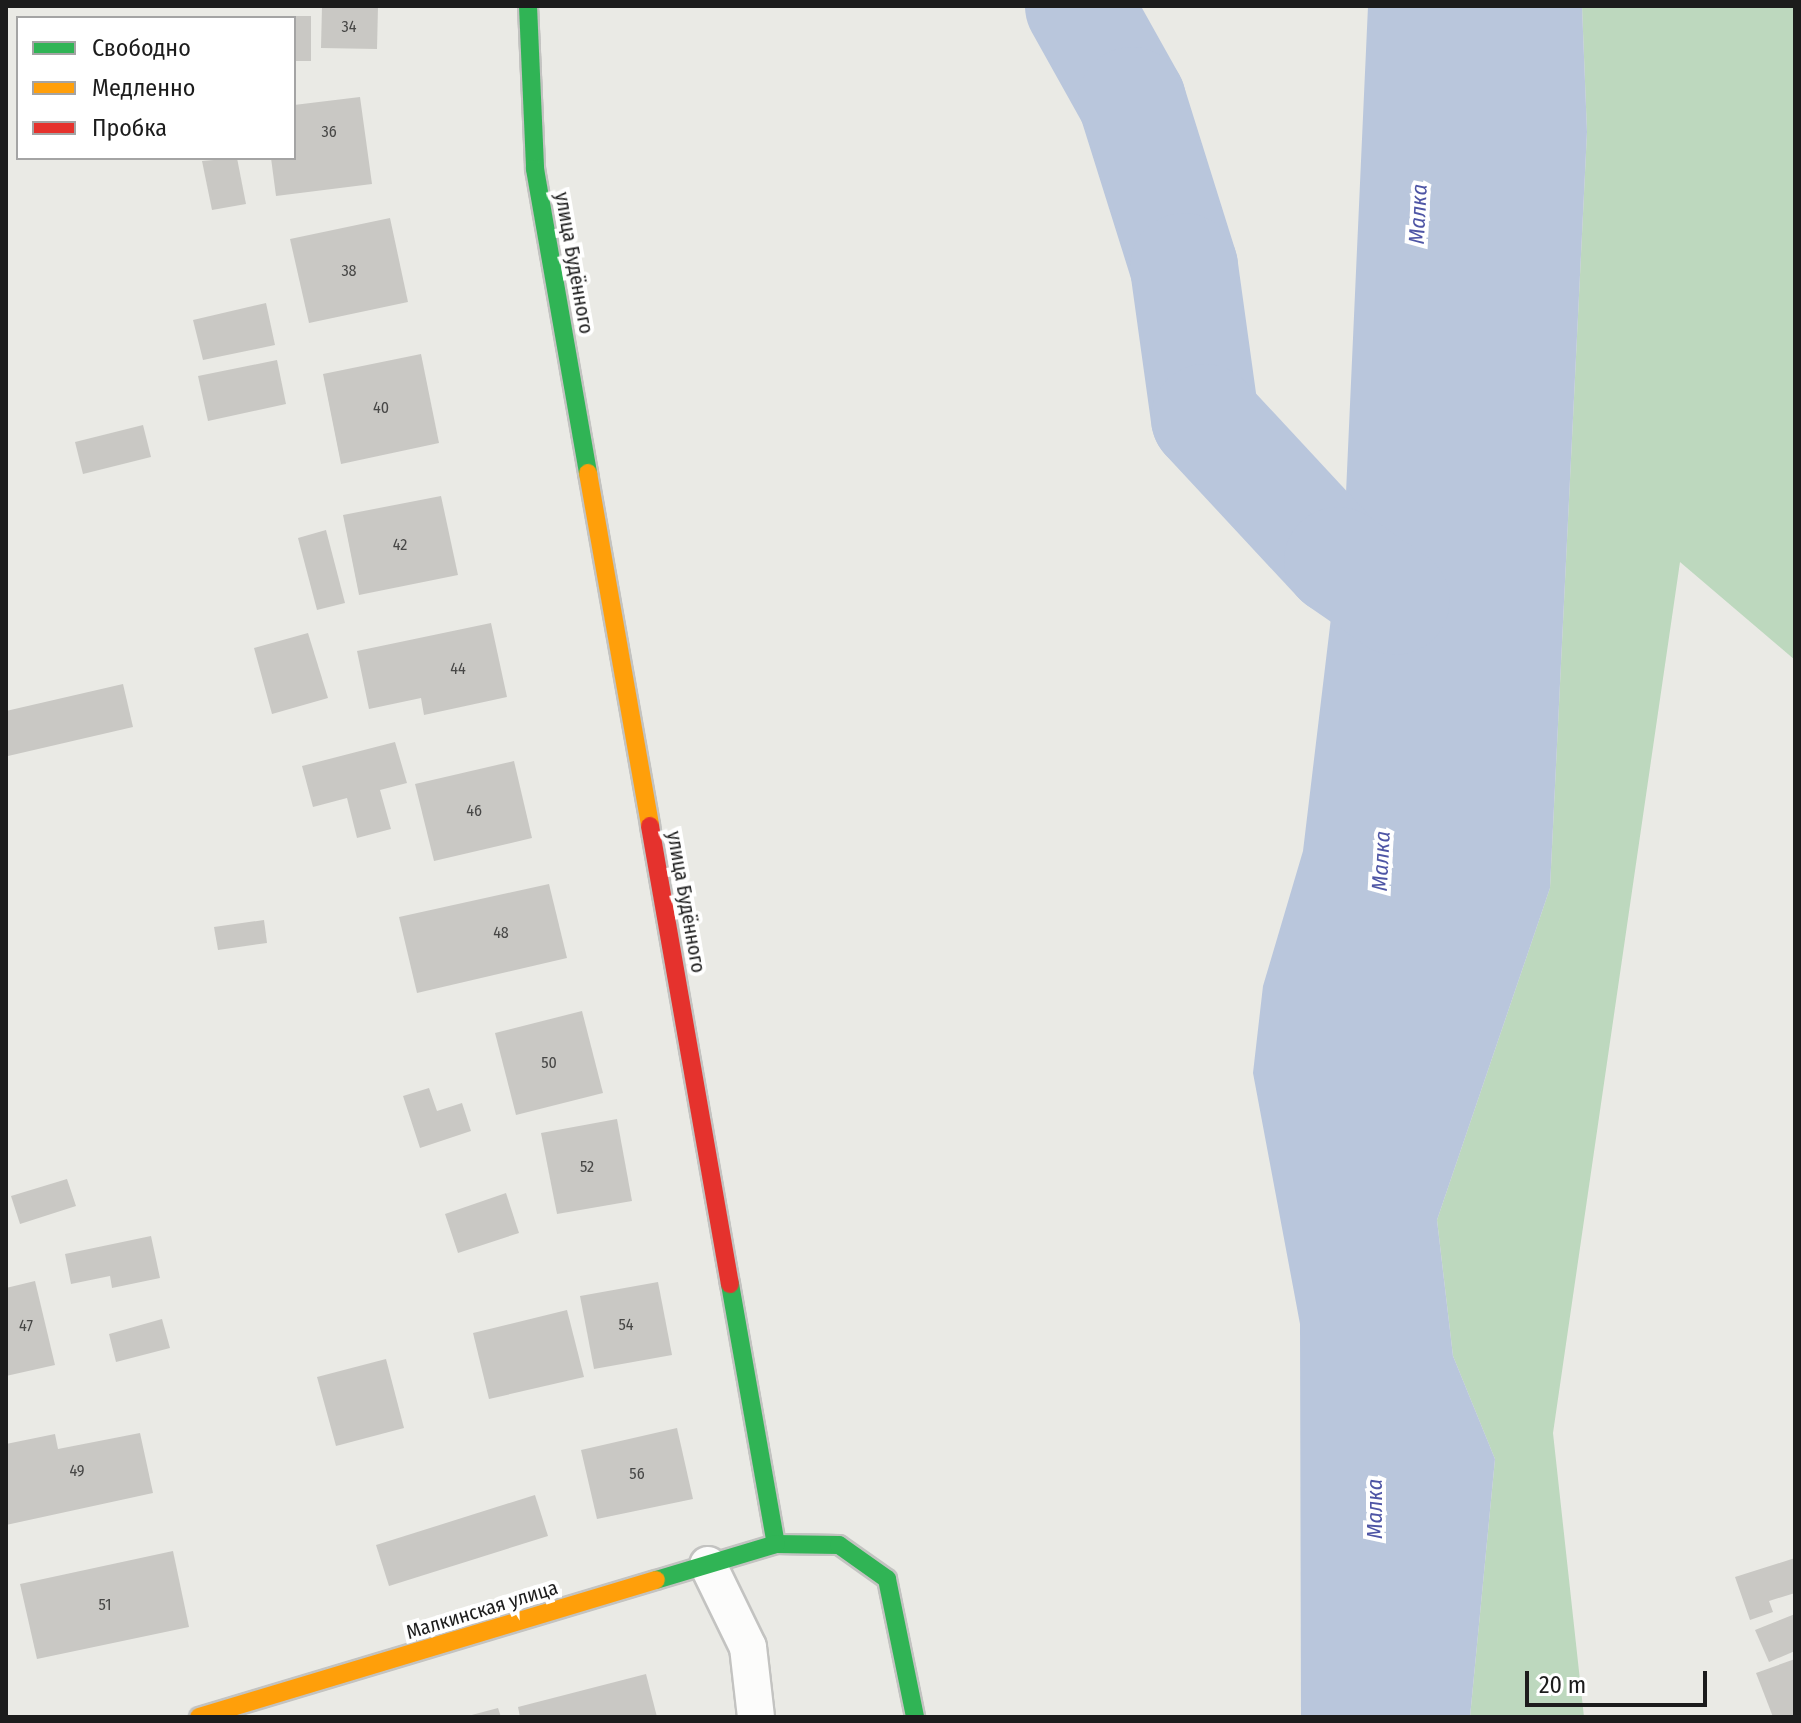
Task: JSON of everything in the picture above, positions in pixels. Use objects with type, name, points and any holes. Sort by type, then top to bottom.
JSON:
[{"type":"street","name":"улица Будённого","points":[[528,6],[535,169],[776,1544]]},
{"type":"street","name":"Малкинская улица","points":[[199,1717],[776,1544]]},
{"type":"street","points":[[776,1544],[839,1545],[887,1579],[915,1717]]},
{"type":"lane","points":[[708,1565],[748,1647],[756,1717]]},
{"type":"green space","points":[[1582,6],[1795,6],[1795,660],[1680,562],[1553,1433],[1584,1717],[1470,1717],[1495,1459],[1453,1356],[1437,1220],[1550,888],[1587,132]]},
{"type":"water","name":"Малка","points":[[1368,6],[1582,6],[1587,132],[1550,888],[1437,1220],[1453,1356],[1495,1459],[1470,1717],[1301,1717],[1300,1324],[1253,1073],[1263,986],[1303,851],[1346,493]]},
{"type":"building","points":[[322,6],[378,6],[377,49],[321,48]]},
{"type":"building","points":[[296,16],[311,16],[311,61],[296,61]]},
{"type":"building","points":[[360,97],[372,184],[276,196],[271,160],[296,160],[296,105]]},
{"type":"building","points":[[237,160],[246,204],[212,210],[202,161]]},
{"type":"building","points":[[390,218],[408,302],[309,323],[290,239]]},
{"type":"building","points":[[266,303],[275,345],[203,360],[193,320]]},
{"type":"building","points":[[421,354],[439,443],[341,464],[323,374]]},
{"type":"building","points":[[277,360],[286,404],[208,421],[198,376]]},
{"type":"building","points":[[143,425],[151,457],[83,474],[75,442]]},
{"type":"building","points":[[441,496],[458,575],[359,595],[343,515]]},
{"type":"building","points":[[326,530],[345,603],[317,610],[298,538]]},
{"type":"building","points":[[491,623],[507,697],[424,715],[421,698],[369,709],[357,651]]},
{"type":"building","points":[[308,633],[328,698],[272,714],[254,648]]},
{"type":"building","points":[[123,684],[133,727],[8,756],[6,711]]},
{"type":"building","points":[[395,742],[407,783],[380,790],[391,829],[357,838],[347,798],[313,807],[302,766]]},
{"type":"building","points":[[514,761],[532,838],[434,861],[415,784]]},
{"type":"building","points":[[549,884],[567,958],[417,993],[399,917]]},
{"type":"building","points":[[264,920],[267,943],[218,950],[214,927]]},
{"type":"building","points":[[582,1011],[603,1093],[516,1115],[495,1033]]},
{"type":"building","points":[[429,1088],[437,1111],[462,1103],[471,1131],[420,1148],[403,1096]]},
{"type":"building","points":[[617,1119],[632,1201],[557,1214],[541,1133]]},
{"type":"building","points":[[67,1179],[76,1206],[20,1224],[11,1196]]},
{"type":"building","points":[[506,1193],[519,1233],[458,1253],[445,1214]]},
{"type":"building","points":[[151,1236],[160,1278],[112,1288],[110,1276],[71,1284],[65,1254]]},
{"type":"building","points":[[35,1281],[55,1365],[6,1376],[6,1288]]},
{"type":"building","points":[[658,1282],[672,1355],[594,1369],[580,1296]]},
{"type":"building","points":[[567,1310],[584,1377],[489,1399],[473,1333]]},
{"type":"building","points":[[162,1319],[170,1348],[116,1362],[109,1334]]},
{"type":"building","points":[[386,1359],[404,1428],[336,1446],[317,1377]]},
{"type":"building","points":[[677,1428],[693,1499],[597,1519],[581,1450]]},
{"type":"building","points":[[140,1433],[153,1493],[6,1525],[6,1444],[55,1434],[58,1449]]},
{"type":"building","points":[[535,1495],[548,1536],[389,1586],[376,1545]]},
{"type":"building","points":[[173,1551],[189,1627],[37,1659],[20,1584]]},
{"type":"building","points":[[1795,1558],[1795,1593],[1769,1601],[1773,1612],[1750,1620],[1735,1577]]},
{"type":"building","points":[[1795,1614],[1795,1651],[1769,1662],[1755,1630]]},
{"type":"building","points":[[1795,1659],[1795,1717],[1773,1717],[1756,1673]]},
{"type":"building","points":[[646,1674],[657,1717],[520,1717],[518,1707]]},
{"type":"building","points":[[498,1708],[501,1717],[468,1717],[468,1716]]},
{"type":"waterway","points":[[1079,6],[1132,101],[1184,267],[1205,418],[1338,561],[1396,601]]},
{"type":"traffic: fast","points":[[528,6],[535,169],[588,473]]},
{"type":"traffic: fast","points":[[730,1284],[776,1544],[839,1545],[887,1579],[915,1717]]},
{"type":"traffic: fast","points":[[656,1580],[776,1544]]},
{"type":"traffic: slow","points":[[588,473],[650,826]]},
{"type":"traffic: slow","points":[[199,1717],[656,1580]]},
{"type":"traffic: jam","points":[[650,826],[730,1284]]}]
